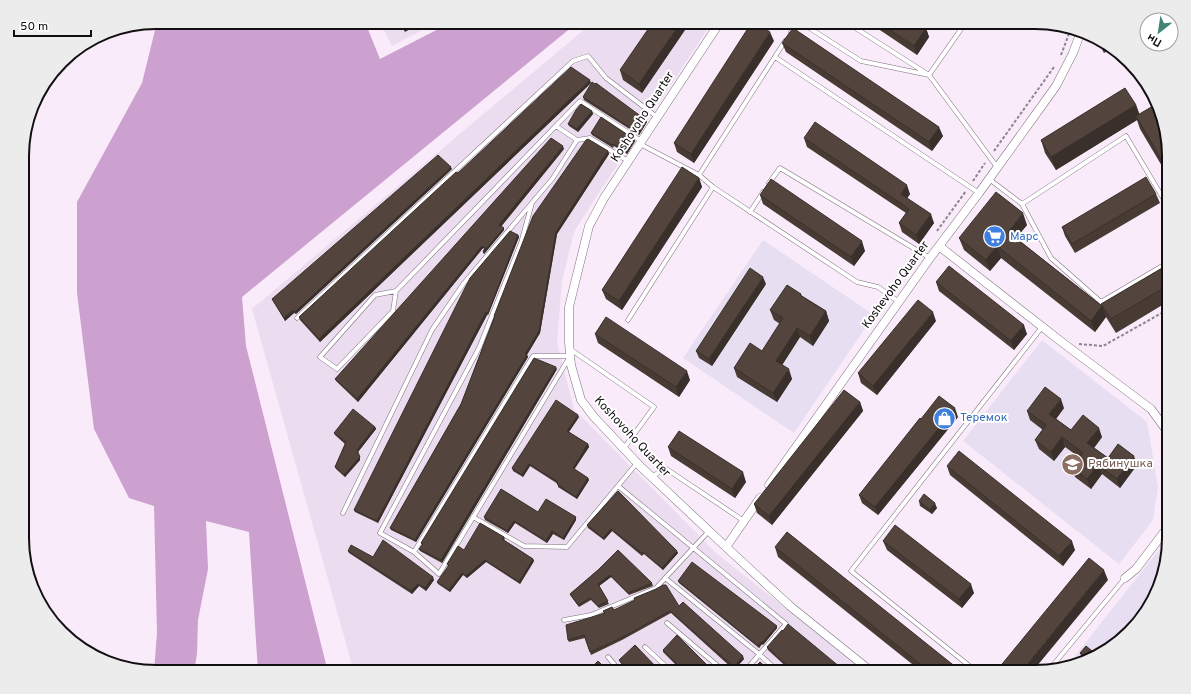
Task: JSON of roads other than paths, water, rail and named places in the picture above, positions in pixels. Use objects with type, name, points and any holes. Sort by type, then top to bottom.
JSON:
[{"type":"street","name":"Koshovoho Quarter","points":[[715,29],[604,198],[589,226],[569,306],[571,365],[581,400],[594,417],[637,462],[790,606],[863,665]]},
{"type":"street","name":"Koshevoho Quarter","points":[[726,547],[930,258],[1056,86],[1073,53],[1079,37]]},
{"type":"street","points":[[939,246],[1042,327],[1151,409],[1162,422]]},
{"type":"street","points":[[1125,578],[1136,569],[1162,535]]},
{"type":"lane","points":[[789,34],[792,29]]},
{"type":"lane","points":[[811,29],[861,61],[928,75]]},
{"type":"lane","points":[[857,29],[928,75],[997,167]]},
{"type":"lane","points":[[928,75],[961,29]]},
{"type":"lane","points":[[699,175],[786,40]]},
{"type":"lane","points":[[297,318],[573,61],[588,56],[606,78],[657,117]]},
{"type":"lane","points":[[775,57],[979,193]]},
{"type":"lane","points":[[396,291],[393,311],[337,369],[320,357],[375,296],[396,291],[580,101],[640,142],[699,175],[713,187],[857,282],[878,286],[899,302]]},
{"type":"lane","points":[[556,126],[577,140],[590,138],[628,161]]},
{"type":"lane","points":[[1022,204],[1126,136],[1162,196]]},
{"type":"lane","points":[[343,513],[432,330],[464,283],[553,178],[577,140]]},
{"type":"lane","points":[[750,212],[780,168],[930,258]]},
{"type":"lane","points":[[989,179],[1022,204],[1051,258],[1101,302],[1162,266]]},
{"type":"lane","points":[[628,320],[713,187]]},
{"type":"lane","points":[[532,203],[521,243],[479,348],[380,534],[414,552],[439,574],[570,353]]},
{"type":"lane","points":[[968,665],[851,571],[1042,327]]},
{"type":"lane","points":[[414,552],[533,356],[570,353],[654,407],[624,448]]},
{"type":"lane","points":[[473,517],[524,546],[567,547],[637,462]]},
{"type":"lane","points":[[652,477],[665,468],[744,521]]},
{"type":"lane","points":[[618,486],[786,624],[750,665]]},
{"type":"lane","points":[[564,620],[591,615],[656,588],[709,531]]},
{"type":"lane","points":[[665,578],[771,665]]},
{"type":"lane","points":[[1055,664],[1125,578]]},
{"type":"lane","points":[[667,623],[717,665]]},
{"type":"lane","points":[[645,646],[665,665]]},
{"type":"lane","points":[[608,657],[615,665]]},
{"type":"place","name":"Марс","points":[[995,237]]},
{"type":"place","name":"Теремок","points":[[944,418]]},
{"type":"place","name":"Рябинушка","points":[[1073,464]]}]
